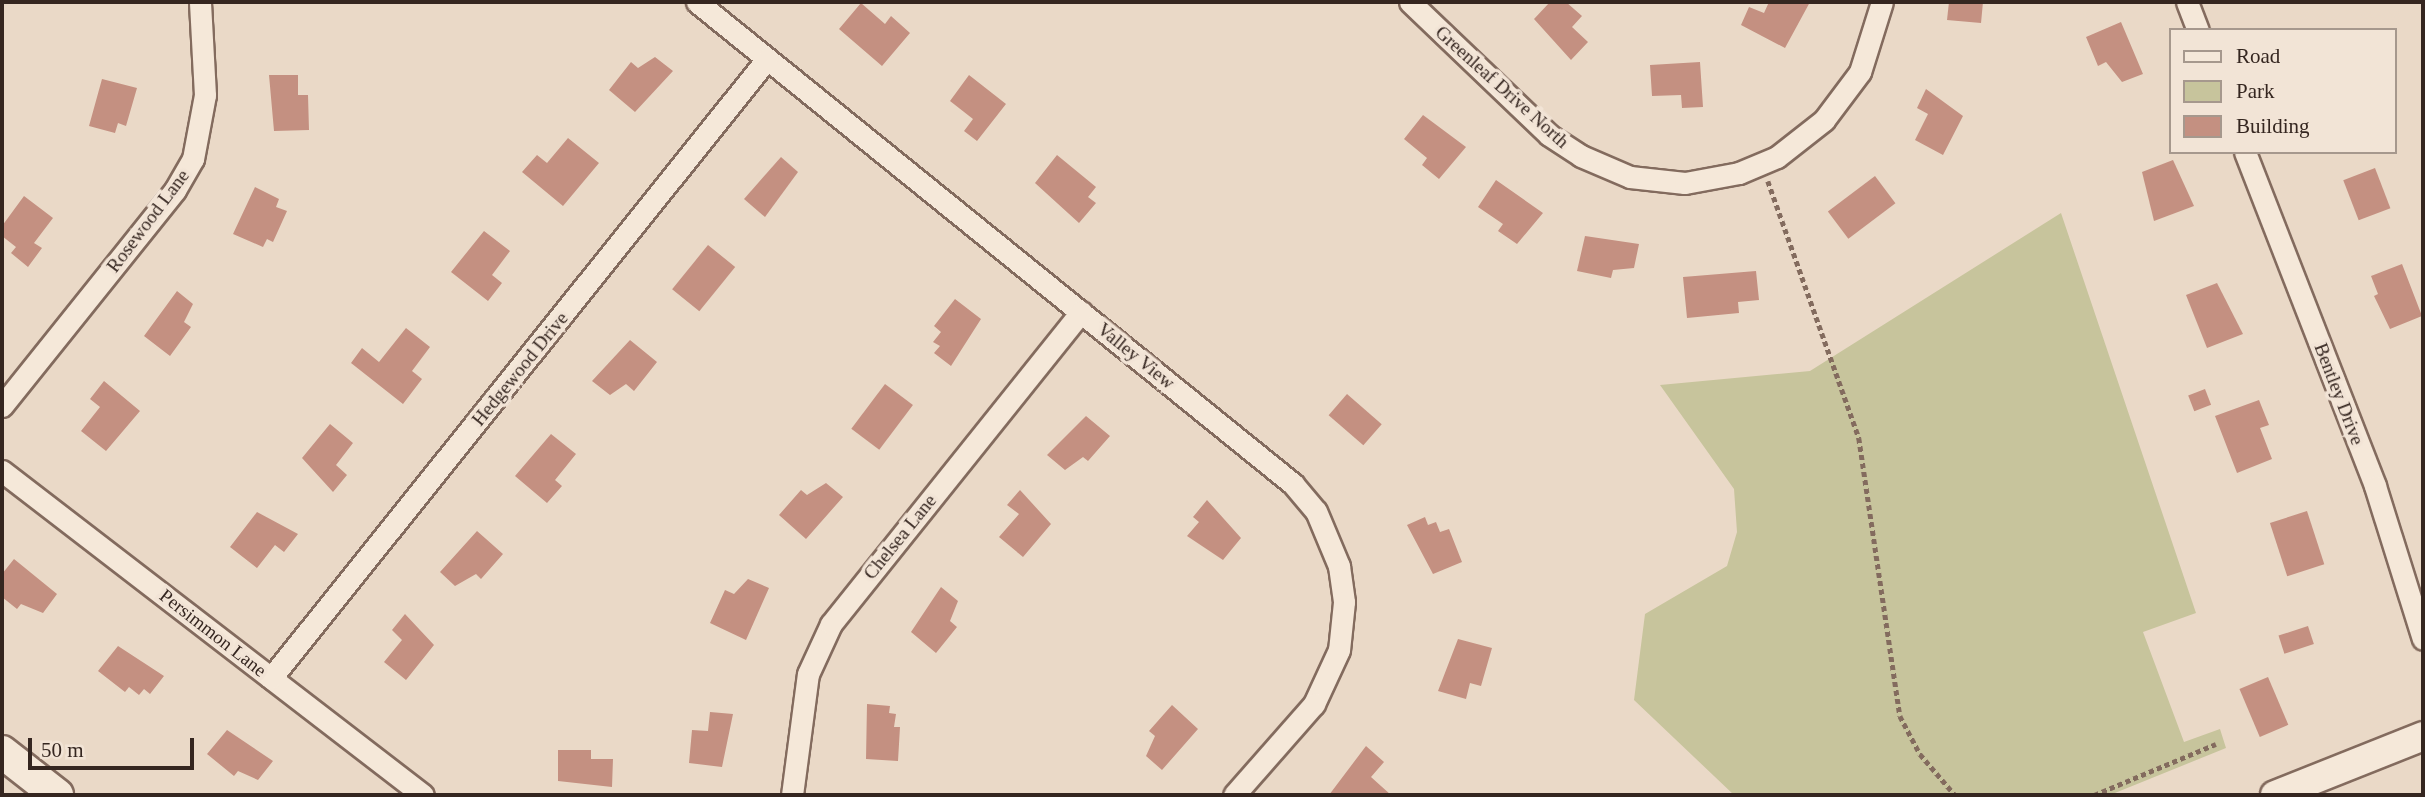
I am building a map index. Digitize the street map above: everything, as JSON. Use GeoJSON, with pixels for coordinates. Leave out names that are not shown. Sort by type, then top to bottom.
{"type":"FeatureCollection","features":[{"type":"Feature","properties":{"kind":"main road"},"geometry":{"type":"LineString","coordinates":[[2,752],[57,795]]}},
{"type":"Feature","properties":{"kind":"street","name":"Rosewood Lane"},"geometry":{"type":"LineString","coordinates":[[2,407],[175,190],[193,159],[205,95],[201,2]]}},
{"type":"Feature","properties":{"kind":"street","name":"Valley View"},"geometry":{"type":"LineString","coordinates":[[697,2],[1293,484],[1316,511],[1339,566],[1343,626],[1331,672],[1314,704],[1234,795]]}},
{"type":"Feature","properties":{"kind":"street","name":"Greenleaf Drive North"},"geometry":{"type":"LineString","coordinates":[[1410,2],[1549,135],[1604,168],[1685,183],[1740,173],[1800,141],[1844,98],[1872,46],[1882,2]]}},
{"type":"Feature","properties":{"kind":"street"},"geometry":{"type":"LineString","coordinates":[[2187,2],[2197,28]]}},
{"type":"Feature","properties":{"kind":"street","name":"Hedgewood Drive"},"geometry":{"type":"LineString","coordinates":[[271,678],[767,59]]}},
{"type":"Feature","properties":{"kind":"street","name":"Bentley Drive"},"geometry":{"type":"LineString","coordinates":[[2246,154],[2375,486],[2423,639]]}},
{"type":"Feature","properties":{"kind":"street","name":"Chelsea Lane"},"geometry":{"type":"LineString","coordinates":[[792,795],[805,689],[831,624],[1081,312]]}},
{"type":"Feature","properties":{"kind":"street","name":"Persimmon Lane"},"geometry":{"type":"LineString","coordinates":[[2,471],[423,795]]}},
{"type":"Feature","properties":{"kind":"street"},"geometry":{"type":"LineString","coordinates":[[2276,795],[2423,736]]}},
{"type":"Feature","properties":{"kind":"path"},"geometry":{"type":"LineString","coordinates":[[1762,163],[1859,438],[1900,716],[1920,754],[1955,795]]}},
{"type":"Feature","properties":{"kind":"path"},"geometry":{"type":"LineString","coordinates":[[2094,795],[2217,744]]}},
{"type":"Feature","properties":{"kind":"green space"},"geometry":{"type":"Polygon","coordinates":[[[2061,213],[2196,613],[2143,632],[2184,742],[2220,729],[2226,748],[2110,795],[1734,795],[1634,700],[1645,614],[1727,566],[1737,532],[1734,489],[1660,385],[1810,371],[2061,213]]]}},
{"type":"Feature","properties":{"kind":"building"},"geometry":{"type":"Polygon","coordinates":[[[1550,2],[1566,2],[1582,16],[1572,27],[1588,42],[1571,60],[1534,19],[1550,2]]]}},
{"type":"Feature","properties":{"kind":"building"},"geometry":{"type":"Polygon","coordinates":[[[1769,2],[1810,2],[1785,48],[1741,25],[1749,7],[1764,13],[1769,2]]]}},
{"type":"Feature","properties":{"kind":"building"},"geometry":{"type":"Polygon","coordinates":[[[1949,2],[1983,2],[1981,23],[1947,20],[1949,2]]]}},
{"type":"Feature","properties":{"kind":"building"},"geometry":{"type":"Polygon","coordinates":[[[861,3],[885,24],[891,16],[910,33],[882,66],[839,29],[861,3]]]}},
{"type":"Feature","properties":{"kind":"building"},"geometry":{"type":"Polygon","coordinates":[[[2121,22],[2143,74],[2122,82],[2106,62],[2098,66],[2086,37],[2121,22]]]}},
{"type":"Feature","properties":{"kind":"building"},"geometry":{"type":"Polygon","coordinates":[[[655,57],[673,71],[635,112],[609,90],[631,62],[638,68],[655,57]]]}},
{"type":"Feature","properties":{"kind":"building"},"geometry":{"type":"Polygon","coordinates":[[[1700,62],[1703,107],[1682,108],[1681,95],[1652,96],[1650,65],[1700,62]]]}},
{"type":"Feature","properties":{"kind":"building"},"geometry":{"type":"Polygon","coordinates":[[[269,75],[298,75],[298,95],[308,95],[309,130],[274,131],[269,75]]]}},
{"type":"Feature","properties":{"kind":"building"},"geometry":{"type":"Polygon","coordinates":[[[969,75],[1006,104],[977,141],[964,131],[973,119],[950,101],[969,75]]]}},
{"type":"Feature","properties":{"kind":"building"},"geometry":{"type":"Polygon","coordinates":[[[102,79],[137,88],[126,126],[118,123],[115,133],[89,126],[102,79]]]}},
{"type":"Feature","properties":{"kind":"building"},"geometry":{"type":"Polygon","coordinates":[[[1926,89],[1963,116],[1943,155],[1915,140],[1928,114],[1917,108],[1926,89]]]}},
{"type":"Feature","properties":{"kind":"building"},"geometry":{"type":"Polygon","coordinates":[[[1423,115],[1466,147],[1439,179],[1422,165],[1427,158],[1404,139],[1423,115]]]}},
{"type":"Feature","properties":{"kind":"building"},"geometry":{"type":"Polygon","coordinates":[[[568,138],[599,163],[563,206],[522,172],[537,155],[547,163],[568,138]]]}},
{"type":"Feature","properties":{"kind":"building"},"geometry":{"type":"Polygon","coordinates":[[[1057,155],[1096,187],[1088,197],[1096,203],[1079,223],[1035,183],[1057,155]]]}},
{"type":"Feature","properties":{"kind":"building"},"geometry":{"type":"Polygon","coordinates":[[[781,157],[798,172],[765,217],[744,199],[781,157]]]}},
{"type":"Feature","properties":{"kind":"building"},"geometry":{"type":"Polygon","coordinates":[[[2173,160],[2194,206],[2154,221],[2142,172],[2173,160]]]}},
{"type":"Feature","properties":{"kind":"building"},"geometry":{"type":"Polygon","coordinates":[[[2375,168],[2390,208],[2359,220],[2343,180],[2375,168]]]}},
{"type":"Feature","properties":{"kind":"building"},"geometry":{"type":"Polygon","coordinates":[[[1875,176],[1895,203],[1848,239],[1828,212],[1875,176]]]}},
{"type":"Feature","properties":{"kind":"building"},"geometry":{"type":"Polygon","coordinates":[[[1496,180],[1543,213],[1517,244],[1498,231],[1503,224],[1478,207],[1496,180]]]}},
{"type":"Feature","properties":{"kind":"building"},"geometry":{"type":"Polygon","coordinates":[[[255,187],[279,199],[276,207],[287,211],[273,242],[267,239],[263,247],[233,234],[255,187]]]}},
{"type":"Feature","properties":{"kind":"building"},"geometry":{"type":"Polygon","coordinates":[[[24,196],[53,218],[34,243],[42,248],[28,267],[11,253],[16,247],[2,236],[2,226],[24,196]]]}},
{"type":"Feature","properties":{"kind":"building"},"geometry":{"type":"Polygon","coordinates":[[[484,231],[510,251],[492,275],[502,283],[488,301],[451,272],[484,231]]]}},
{"type":"Feature","properties":{"kind":"building"},"geometry":{"type":"Polygon","coordinates":[[[1585,236],[1639,244],[1634,268],[1613,270],[1611,278],[1577,271],[1585,236]]]}},
{"type":"Feature","properties":{"kind":"building"},"geometry":{"type":"Polygon","coordinates":[[[708,245],[735,267],[699,311],[672,289],[708,245]]]}},
{"type":"Feature","properties":{"kind":"building"},"geometry":{"type":"Polygon","coordinates":[[[2402,264],[2422,316],[2390,329],[2374,296],[2378,294],[2371,276],[2402,264]]]}},
{"type":"Feature","properties":{"kind":"building"},"geometry":{"type":"Polygon","coordinates":[[[1756,271],[1759,300],[1738,302],[1739,313],[1687,318],[1683,277],[1756,271]]]}},
{"type":"Feature","properties":{"kind":"building"},"geometry":{"type":"Polygon","coordinates":[[[2217,283],[2243,334],[2207,348],[2186,295],[2217,283]]]}},
{"type":"Feature","properties":{"kind":"building"},"geometry":{"type":"Polygon","coordinates":[[[177,291],[193,304],[184,322],[191,327],[170,356],[144,336],[177,291]]]}},
{"type":"Feature","properties":{"kind":"building"},"geometry":{"type":"Polygon","coordinates":[[[955,299],[981,319],[951,366],[934,353],[940,346],[933,342],[941,332],[934,326],[955,299]]]}},
{"type":"Feature","properties":{"kind":"building"},"geometry":{"type":"Polygon","coordinates":[[[406,328],[430,347],[412,371],[422,379],[403,404],[351,363],[362,348],[379,362],[406,328]]]}},
{"type":"Feature","properties":{"kind":"building"},"geometry":{"type":"Polygon","coordinates":[[[630,340],[657,362],[634,391],[626,384],[610,395],[592,381],[630,340]]]}},
{"type":"Feature","properties":{"kind":"building"},"geometry":{"type":"Polygon","coordinates":[[[104,381],[140,411],[106,451],[81,431],[100,407],[90,399],[104,381]]]}},
{"type":"Feature","properties":{"kind":"building"},"geometry":{"type":"Polygon","coordinates":[[[885,384],[913,405],[879,450],[851,429],[885,384]]]}},
{"type":"Feature","properties":{"kind":"building"},"geometry":{"type":"Polygon","coordinates":[[[2205,389],[2211,405],[2194,411],[2188,395],[2205,389]]]}},
{"type":"Feature","properties":{"kind":"building"},"geometry":{"type":"Polygon","coordinates":[[[1347,394],[1382,424],[1363,445],[1329,415],[1347,394]]]}},
{"type":"Feature","properties":{"kind":"building"},"geometry":{"type":"Polygon","coordinates":[[[2259,400],[2269,425],[2260,428],[2272,459],[2237,473],[2215,416],[2259,400]]]}},
{"type":"Feature","properties":{"kind":"building"},"geometry":{"type":"Polygon","coordinates":[[[1086,416],[1110,436],[1088,461],[1083,457],[1065,470],[1047,455],[1086,416]]]}},
{"type":"Feature","properties":{"kind":"building"},"geometry":{"type":"Polygon","coordinates":[[[330,424],[353,443],[336,465],[347,475],[333,492],[302,458],[330,424]]]}},
{"type":"Feature","properties":{"kind":"building"},"geometry":{"type":"Polygon","coordinates":[[[551,434],[576,454],[555,480],[562,486],[547,503],[515,476],[551,434]]]}},
{"type":"Feature","properties":{"kind":"building"},"geometry":{"type":"Polygon","coordinates":[[[826,483],[843,497],[806,539],[779,515],[801,490],[807,495],[826,483]]]}},
{"type":"Feature","properties":{"kind":"building"},"geometry":{"type":"Polygon","coordinates":[[[1020,490],[1051,524],[1023,557],[999,537],[1019,514],[1007,505],[1020,490]]]}},
{"type":"Feature","properties":{"kind":"building"},"geometry":{"type":"Polygon","coordinates":[[[1207,500],[1241,538],[1223,560],[1187,536],[1199,522],[1193,517],[1207,500]]]}},
{"type":"Feature","properties":{"kind":"building"},"geometry":{"type":"Polygon","coordinates":[[[2307,511],[2324,564],[2287,576],[2270,523],[2307,511]]]}},
{"type":"Feature","properties":{"kind":"building"},"geometry":{"type":"Polygon","coordinates":[[[257,512],[298,534],[284,552],[275,545],[257,568],[230,547],[257,512]]]}},
{"type":"Feature","properties":{"kind":"building"},"geometry":{"type":"Polygon","coordinates":[[[1425,517],[1428,525],[1436,522],[1440,532],[1449,529],[1462,562],[1433,574],[1407,525],[1425,517]]]}},
{"type":"Feature","properties":{"kind":"building"},"geometry":{"type":"Polygon","coordinates":[[[477,531],[503,554],[481,579],[476,574],[455,586],[440,572],[477,531]]]}},
{"type":"Feature","properties":{"kind":"building"},"geometry":{"type":"Polygon","coordinates":[[[14,559],[57,594],[43,613],[21,604],[17,609],[2,597],[2,574],[14,559]]]}},
{"type":"Feature","properties":{"kind":"building"},"geometry":{"type":"Polygon","coordinates":[[[748,579],[769,588],[746,640],[710,623],[725,590],[734,594],[748,579]]]}},
{"type":"Feature","properties":{"kind":"building"},"geometry":{"type":"Polygon","coordinates":[[[941,587],[958,601],[950,621],[957,627],[936,653],[911,632],[941,587]]]}},
{"type":"Feature","properties":{"kind":"building"},"geometry":{"type":"Polygon","coordinates":[[[405,614],[434,645],[406,680],[384,662],[402,640],[392,630],[405,614]]]}},
{"type":"Feature","properties":{"kind":"building"},"geometry":{"type":"Polygon","coordinates":[[[2308,626],[2314,644],[2284,654],[2279,636],[2308,626]]]}},
{"type":"Feature","properties":{"kind":"building"},"geometry":{"type":"Polygon","coordinates":[[[1458,639],[1492,648],[1481,686],[1470,683],[1466,699],[1438,691],[1458,639]]]}},
{"type":"Feature","properties":{"kind":"building"},"geometry":{"type":"Polygon","coordinates":[[[118,646],[164,676],[150,694],[144,689],[139,695],[129,687],[125,692],[98,671],[118,646]]]}},
{"type":"Feature","properties":{"kind":"building"},"geometry":{"type":"Polygon","coordinates":[[[2268,677],[2288,725],[2260,737],[2239,689],[2268,677]]]}},
{"type":"Feature","properties":{"kind":"building"},"geometry":{"type":"Polygon","coordinates":[[[867,704],[890,706],[889,713],[896,714],[894,727],[900,727],[898,761],[866,759],[867,704]]]}},
{"type":"Feature","properties":{"kind":"building"},"geometry":{"type":"Polygon","coordinates":[[[1172,705],[1198,729],[1162,770],[1146,756],[1155,736],[1149,731],[1172,705]]]}},
{"type":"Feature","properties":{"kind":"building"},"geometry":{"type":"Polygon","coordinates":[[[710,712],[733,714],[722,767],[689,763],[692,730],[708,731],[710,712]]]}},
{"type":"Feature","properties":{"kind":"building"},"geometry":{"type":"Polygon","coordinates":[[[227,730],[273,761],[258,780],[238,771],[234,776],[207,754],[227,730]]]}},
{"type":"Feature","properties":{"kind":"building"},"geometry":{"type":"Polygon","coordinates":[[[1366,746],[1384,762],[1371,777],[1391,795],[1329,795],[1366,746]]]}},
{"type":"Feature","properties":{"kind":"building"},"geometry":{"type":"Polygon","coordinates":[[[558,750],[591,750],[591,759],[613,759],[612,787],[558,781],[558,750]]]}}]}
